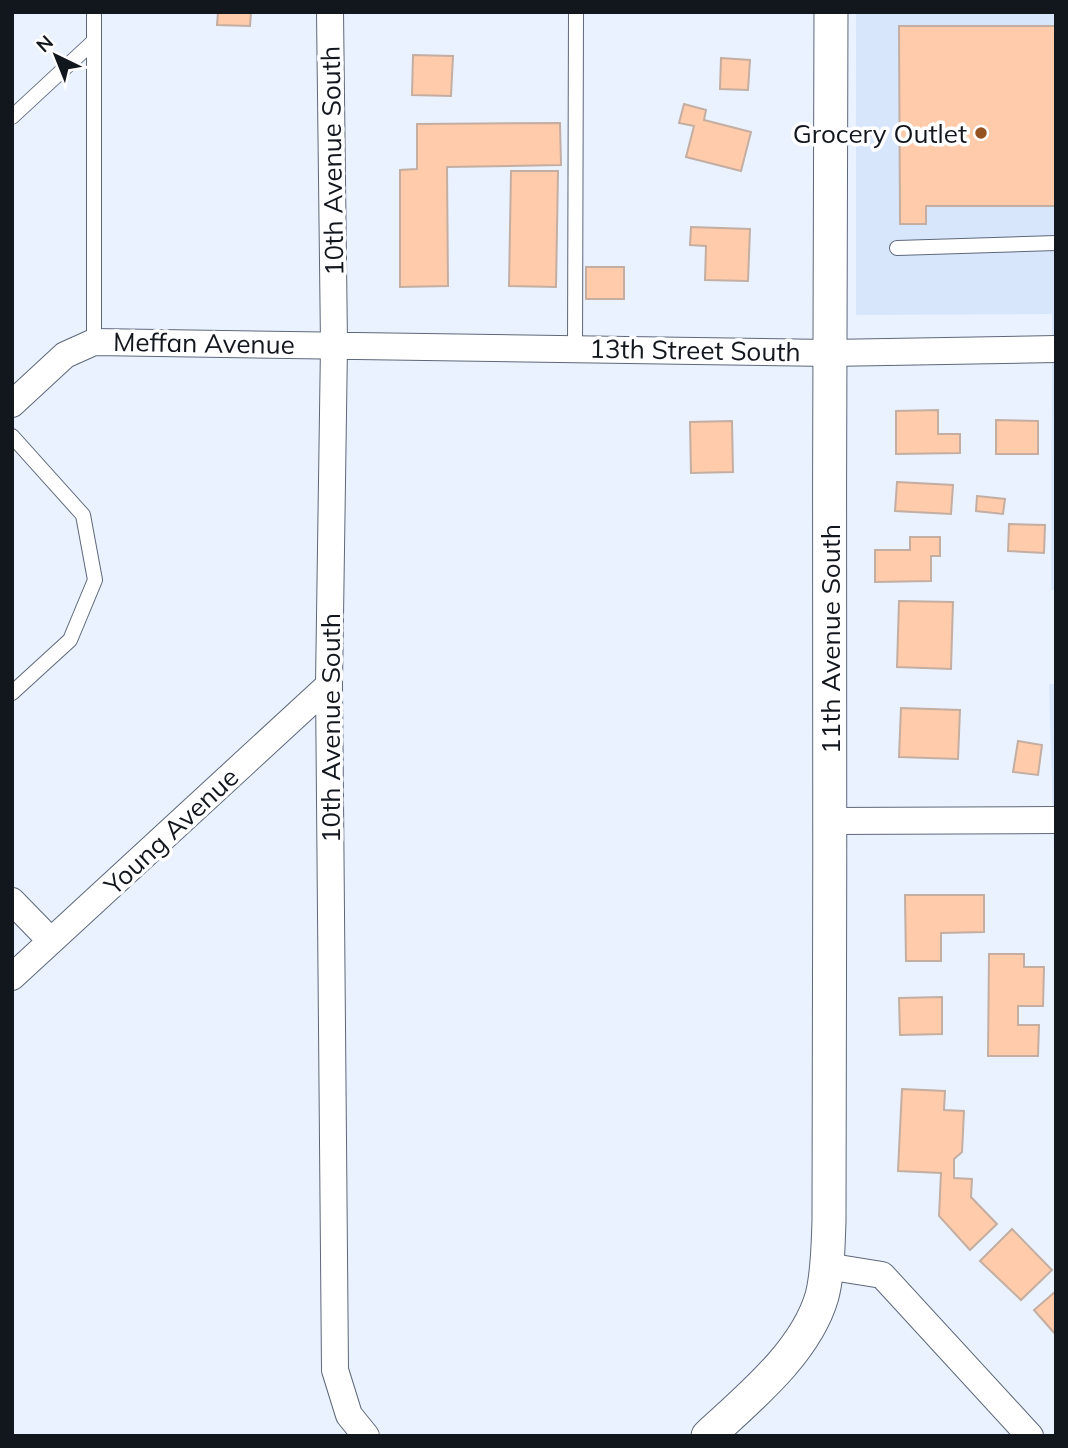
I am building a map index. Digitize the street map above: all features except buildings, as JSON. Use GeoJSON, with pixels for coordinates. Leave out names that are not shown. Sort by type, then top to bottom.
{"type":"FeatureCollection","features":[{"type":"Feature","properties":{"kind":"street","name":"10th Avenue South"},"geometry":{"type":"LineString","coordinates":[[330,12],[334,345],[329,685],[335,1370],[349,1415],[366,1436]]}},
{"type":"Feature","properties":{"kind":"street","name":"11th Avenue South"},"geometry":{"type":"LineString","coordinates":[[708,1436],[755,1392],[808,1329],[822,1296],[830,1221],[831,12]]}},
{"type":"Feature","properties":{"kind":"street","name":"Meffan Avenue"},"geometry":{"type":"LineString","coordinates":[[12,404],[65,355],[94,342],[334,345]]}},
{"type":"Feature","properties":{"kind":"street","name":"13th Street South"},"geometry":{"type":"LineString","coordinates":[[334,345],[829,353],[1056,349]]}},
{"type":"Feature","properties":{"kind":"street","name":"Young Avenue"},"geometry":{"type":"LineString","coordinates":[[12,977],[329,685]]}},
{"type":"Feature","properties":{"kind":"street"},"geometry":{"type":"LineString","coordinates":[[831,821],[1056,820]]}},
{"type":"Feature","properties":{"kind":"street"},"geometry":{"type":"LineString","coordinates":[[12,901],[51,941]]}},
{"type":"Feature","properties":{"kind":"street"},"geometry":{"type":"LineString","coordinates":[[826,1266],[882,1275],[1030,1436]]}},
{"type":"Feature","properties":{"kind":"lane"},"geometry":{"type":"LineString","coordinates":[[94,12],[94,342]]}},
{"type":"Feature","properties":{"kind":"lane"},"geometry":{"type":"LineString","coordinates":[[575,348],[576,12]]}},
{"type":"Feature","properties":{"kind":"lane"},"geometry":{"type":"LineString","coordinates":[[12,117],[94,41]]}},
{"type":"Feature","properties":{"kind":"lane"},"geometry":{"type":"LineString","coordinates":[[897,248],[1056,243]]}},
{"type":"Feature","properties":{"kind":"lane"},"geometry":{"type":"LineString","coordinates":[[12,436],[83,515],[95,580],[70,640],[12,693]]}},
{"type":"Feature","properties":{"kind":"shaded area"},"geometry":{"type":"Polygon","coordinates":[[[856,12],[1056,12],[1056,590],[1051,590],[1052,314],[856,315],[856,12]]]}},
{"type":"Feature","properties":{"kind":"shaded area"},"geometry":{"type":"Polygon","coordinates":[[[1049,684],[1056,684],[1056,961],[1054,856],[1049,684]]]}},
{"type":"Feature","properties":{"kind":"place","name":"Grocery Outlet"},"geometry":{"type":"Point","coordinates":[981,133]}}]}
